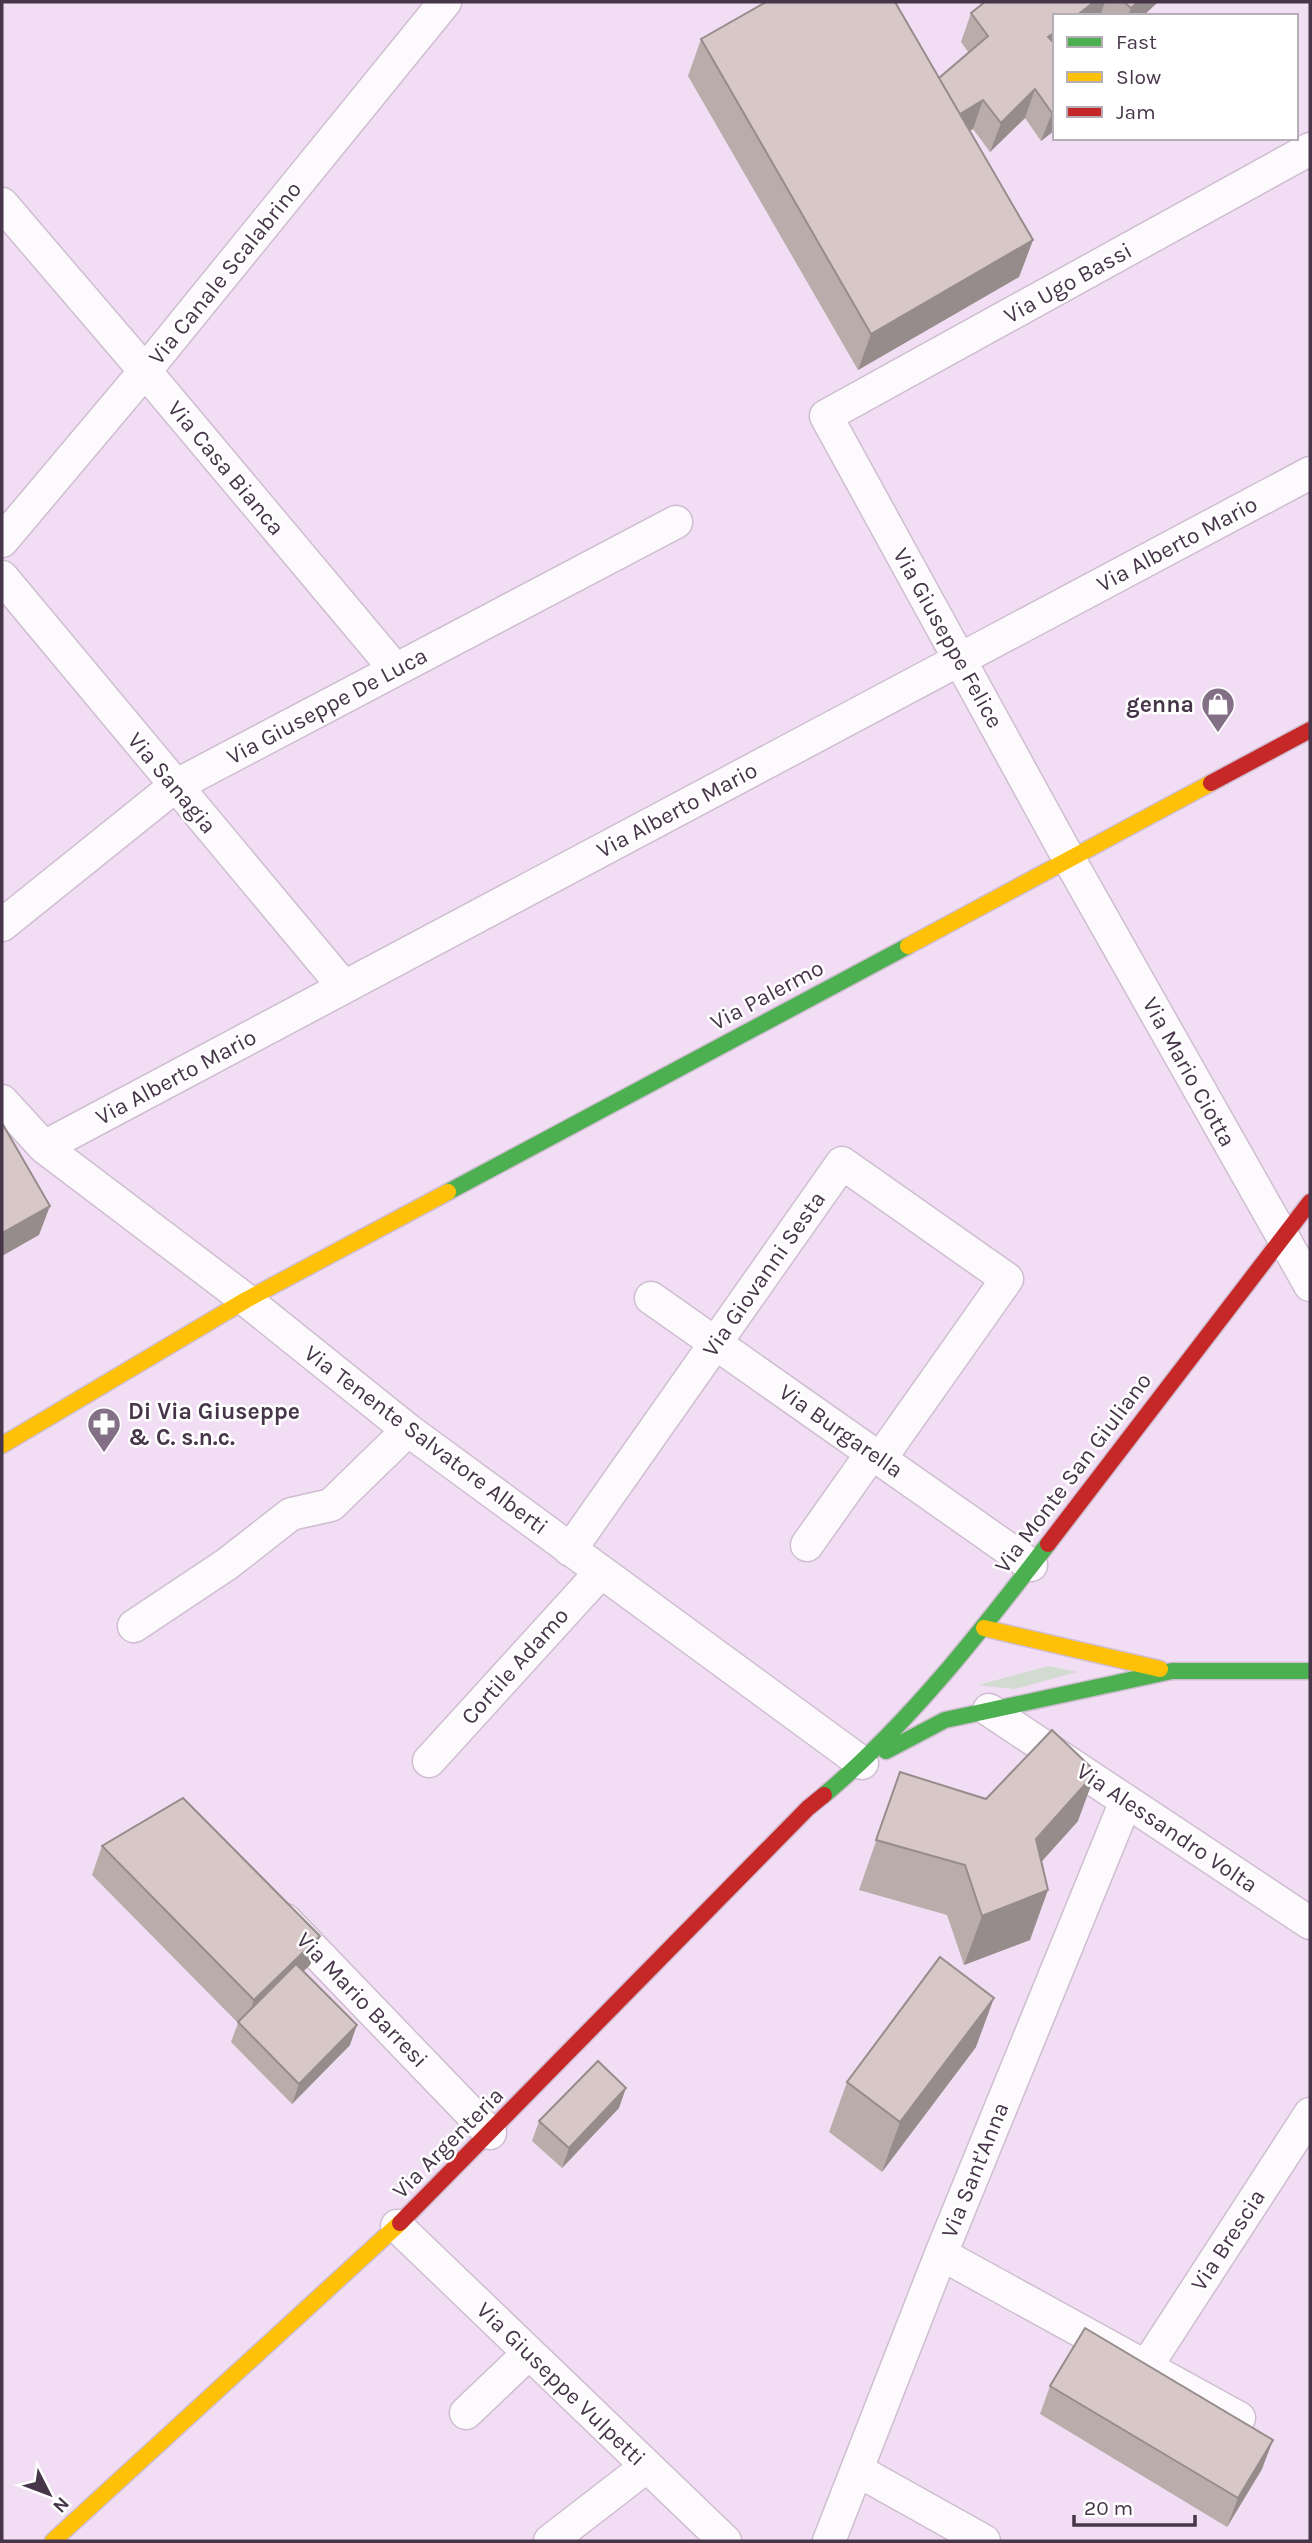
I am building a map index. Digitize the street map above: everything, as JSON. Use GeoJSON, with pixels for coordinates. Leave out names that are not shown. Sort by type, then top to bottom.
{"type":"FeatureCollection","features":[{"type":"Feature","properties":{"kind":"main road","name":"Via Palermo"},"geometry":{"type":"LineString","coordinates":[[2,1446],[246,1300],[1310,730]]}},
{"type":"Feature","properties":{"kind":"main road","name":"Via Monte San Giuliano"},"geometry":{"type":"LineString","coordinates":[[862,1763],[984,1628],[1310,1202]]}},
{"type":"Feature","properties":{"kind":"main road"},"geometry":{"type":"LineString","coordinates":[[984,1628],[1172,1671],[1310,1671]]}},
{"type":"Feature","properties":{"kind":"main road"},"geometry":{"type":"LineString","coordinates":[[862,1763],[945,1720],[1172,1671]]}},
{"type":"Feature","properties":{"kind":"main road","name":"Via Argenteria"},"geometry":{"type":"LineString","coordinates":[[53,2541],[397,2226],[808,1808],[862,1763]]}},
{"type":"Feature","properties":{"kind":"street","name":"Via Canale Scalabrino"},"geometry":{"type":"LineString","coordinates":[[2,541],[145,371],[445,2]]}},
{"type":"Feature","properties":{"kind":"street","name":"Via Ugo Bassi"},"geometry":{"type":"LineString","coordinates":[[826,416],[1310,149]]}},
{"type":"Feature","properties":{"kind":"street","name":"Via Casa Bianca"},"geometry":{"type":"LineString","coordinates":[[2,204],[395,669]]}},
{"type":"Feature","properties":{"kind":"street","name":"Via Giuseppe Felice"},"geometry":{"type":"LineString","coordinates":[[826,416],[1069,859]]}},
{"type":"Feature","properties":{"kind":"street","name":"Via Alberto Mario"},"geometry":{"type":"LineString","coordinates":[[44,1147],[1310,473]]}},
{"type":"Feature","properties":{"kind":"street","name":"Via Giuseppe De Luca"},"geometry":{"type":"LineString","coordinates":[[6,913],[175,786],[676,523]]}},
{"type":"Feature","properties":{"kind":"street","name":"Via Sanagia"},"geometry":{"type":"LineString","coordinates":[[2,577],[344,987]]}},
{"type":"Feature","properties":{"kind":"street","name":"Via Mario Ciotta"},"geometry":{"type":"LineString","coordinates":[[1069,859],[1310,1285]]}},
{"type":"Feature","properties":{"kind":"street","name":"Via Tenente Salvatore Alberti"},"geometry":{"type":"LineString","coordinates":[[2,1101],[44,1147],[246,1300],[408,1430],[862,1763]]}},
{"type":"Feature","properties":{"kind":"street","name":"Via Giovanni Sesta"},"geometry":{"type":"LineString","coordinates":[[570,1550],[842,1163],[1007,1279],[876,1456]]}},
{"type":"Feature","properties":{"kind":"street","name":"Via Burgarella"},"geometry":{"type":"LineString","coordinates":[[651,1298],[1031,1565]]}},
{"type":"Feature","properties":{"kind":"street"},"geometry":{"type":"LineString","coordinates":[[134,1626],[227,1564],[291,1514],[331,1505],[408,1430]]}},
{"type":"Feature","properties":{"kind":"street"},"geometry":{"type":"LineString","coordinates":[[807,1545],[876,1456]]}},
{"type":"Feature","properties":{"kind":"street","name":"Cortile Adamo"},"geometry":{"type":"LineString","coordinates":[[429,1761],[601,1572]]}},
{"type":"Feature","properties":{"kind":"street","name":"Via Alessandro Volta"},"geometry":{"type":"LineString","coordinates":[[989,1710],[1310,1923]]}},
{"type":"Feature","properties":{"kind":"street","name":"Via Sant'Anna"},"geometry":{"type":"LineString","coordinates":[[829,2541],[941,2254],[1126,1801]]}},
{"type":"Feature","properties":{"kind":"street","name":"Via Mario Barresi"},"geometry":{"type":"LineString","coordinates":[[261,1896],[490,2133]]}},
{"type":"Feature","properties":{"kind":"street","name":"Via Brescia"},"geometry":{"type":"LineString","coordinates":[[1146,2367],[1310,2114]]}},
{"type":"Feature","properties":{"kind":"street","name":"Via Giuseppe Vulpetti"},"geometry":{"type":"LineString","coordinates":[[397,2226],[725,2541]]}},
{"type":"Feature","properties":{"kind":"street"},"geometry":{"type":"LineString","coordinates":[[941,2254],[1239,2418]]}},
{"type":"Feature","properties":{"kind":"street"},"geometry":{"type":"LineString","coordinates":[[466,2413],[529,2353]]}},
{"type":"Feature","properties":{"kind":"street"},"geometry":{"type":"LineString","coordinates":[[550,2541],[646,2466]]}},
{"type":"Feature","properties":{"kind":"street"},"geometry":{"type":"LineString","coordinates":[[858,2470],[984,2541]]}},
{"type":"Feature","properties":{"kind":"shaded area"},"geometry":{"type":"Polygon","coordinates":[[[1049,1666],[1077,1672],[1015,1689],[978,1685],[1049,1666]]]}},
{"type":"Feature","properties":{"kind":"building"},"geometry":{"type":"Polygon","coordinates":[[[766,2],[895,2],[1033,240],[871,334],[701,39],[766,2]]]}},
{"type":"Feature","properties":{"kind":"building"},"geometry":{"type":"Polygon","coordinates":[[[985,2],[1094,2],[1079,14],[1053,14],[1053,33],[1048,37],[1053,42],[1052,113],[1035,89],[1001,123],[983,100],[960,114],[939,78],[988,36],[971,13],[985,2]]]}},
{"type":"Feature","properties":{"kind":"building"},"geometry":{"type":"Polygon","coordinates":[[[1124,2],[1138,2],[1131,8],[1124,2]]]}},
{"type":"Feature","properties":{"kind":"building"},"geometry":{"type":"Polygon","coordinates":[[[2,1123],[50,1206],[2,1233],[2,1123]]]}},
{"type":"Feature","properties":{"kind":"building"},"geometry":{"type":"Polygon","coordinates":[[[1052,1730],[1096,1772],[1036,1839],[1048,1890],[982,1916],[965,1865],[876,1840],[900,1772],[986,1799],[1052,1730]]]}},
{"type":"Feature","properties":{"kind":"building"},"geometry":{"type":"Polygon","coordinates":[[[183,1798],[320,1936],[254,2000],[102,1846],[183,1798]]]}},
{"type":"Feature","properties":{"kind":"building"},"geometry":{"type":"Polygon","coordinates":[[[940,1957],[994,1998],[900,2122],[847,2082],[940,1957]]]}},
{"type":"Feature","properties":{"kind":"building"},"geometry":{"type":"Polygon","coordinates":[[[296,1964],[357,2025],[299,2084],[238,2022],[296,1964]]]}},
{"type":"Feature","properties":{"kind":"building"},"geometry":{"type":"Polygon","coordinates":[[[598,2061],[626,2088],[569,2148],[539,2121],[598,2061]]]}},
{"type":"Feature","properties":{"kind":"building"},"geometry":{"type":"Polygon","coordinates":[[[1085,2328],[1273,2440],[1238,2498],[1050,2386],[1085,2328]]]}},
{"type":"Feature","properties":{"kind":"traffic: fast"},"geometry":{"type":"LineString","coordinates":[[448,1192],[908,946]]}},
{"type":"Feature","properties":{"kind":"traffic: fast"},"geometry":{"type":"LineString","coordinates":[[824,1795],[885,1738],[943,1676],[1048,1544]]}},
{"type":"Feature","properties":{"kind":"traffic: fast"},"geometry":{"type":"LineString","coordinates":[[886,1751],[945,1720],[1172,1671],[1310,1671]]}},
{"type":"Feature","properties":{"kind":"traffic: slow"},"geometry":{"type":"LineString","coordinates":[[908,946],[1211,783]]}},
{"type":"Feature","properties":{"kind":"traffic: slow"},"geometry":{"type":"LineString","coordinates":[[2,1445],[246,1300],[448,1192]]}},
{"type":"Feature","properties":{"kind":"traffic: slow"},"geometry":{"type":"LineString","coordinates":[[984,1628],[1160,1669]]}},
{"type":"Feature","properties":{"kind":"traffic: slow"},"geometry":{"type":"LineString","coordinates":[[53,2541],[400,2223]]}},
{"type":"Feature","properties":{"kind":"traffic: jam"},"geometry":{"type":"LineString","coordinates":[[1211,783],[1310,730]]}},
{"type":"Feature","properties":{"kind":"traffic: jam"},"geometry":{"type":"LineString","coordinates":[[1048,1544],[1310,1202]]}},
{"type":"Feature","properties":{"kind":"traffic: jam"},"geometry":{"type":"LineString","coordinates":[[400,2223],[808,1808],[824,1795]]}},
{"type":"Feature","properties":{"kind":"place","name":"genna"},"geometry":{"type":"Point","coordinates":[1218,734]}},
{"type":"Feature","properties":{"kind":"place","name":"Di Via Giuseppe & C. s.n.c."},"geometry":{"type":"Point","coordinates":[104,1454]}}]}
